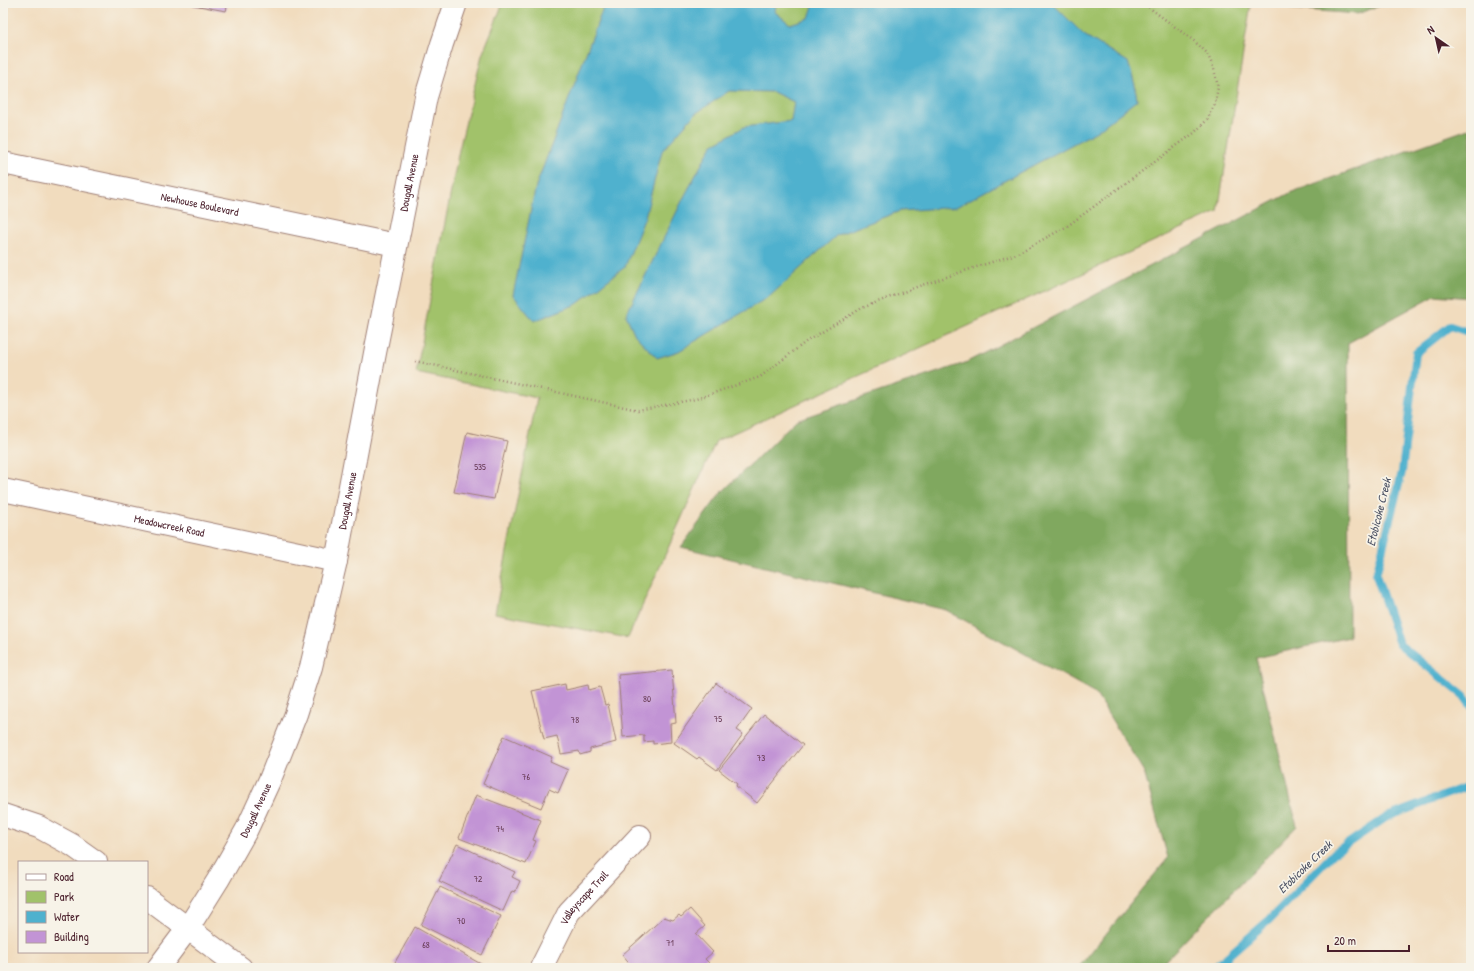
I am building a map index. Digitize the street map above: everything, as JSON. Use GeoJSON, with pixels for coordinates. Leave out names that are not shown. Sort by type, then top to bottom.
{"type":"FeatureCollection","features":[{"type":"Feature","properties":{"kind":"street","name":"Dougall Avenue"},"geometry":{"type":"LineString","coordinates":[[158,968],[188,928],[247,829],[271,777],[296,714],[311,667],[336,561],[426,96],[456,3]]}},
{"type":"Feature","properties":{"kind":"street","name":"Newhouse Boulevard"},"geometry":{"type":"LineString","coordinates":[[3,163],[396,245]]}},
{"type":"Feature","properties":{"kind":"street","name":"Meadowcreek Road"},"geometry":{"type":"LineString","coordinates":[[3,490],[336,561]]}},
{"type":"Feature","properties":{"kind":"street"},"geometry":{"type":"LineString","coordinates":[[3,815],[39,827],[72,845],[95,861]]}},
{"type":"Feature","properties":{"kind":"street","name":"Valleyscape Trail"},"geometry":{"type":"LineString","coordinates":[[541,968],[569,912],[640,836]]}},
{"type":"Feature","properties":{"kind":"street"},"geometry":{"type":"LineString","coordinates":[[148,899],[241,968]]}},
{"type":"Feature","properties":{"kind":"path"},"geometry":{"type":"LineString","coordinates":[[415,361],[638,410],[696,399],[760,377],[808,341],[862,308],[919,286],[1016,254],[1066,228],[1194,133],[1210,115],[1215,104],[1218,87],[1214,69],[1206,53],[1194,41],[1143,3]]}},
{"type":"Feature","properties":{"kind":"green space"},"geometry":{"type":"Polygon","coordinates":[[[503,3],[1251,3],[1218,212],[716,441],[628,638],[495,613],[537,398],[416,373],[459,150],[482,55],[503,3]]]}},
{"type":"Feature","properties":{"kind":"green space"},"geometry":{"type":"Polygon","coordinates":[[[1278,3],[1388,3],[1357,14],[1293,9],[1278,3]]]}},
{"type":"Feature","properties":{"kind":"green space"},"geometry":{"type":"Polygon","coordinates":[[[1471,128],[1471,298],[1435,295],[1348,343],[1349,637],[1256,658],[1297,826],[1158,968],[1078,968],[1168,858],[1144,772],[1095,693],[946,610],[681,547],[721,493],[796,420],[965,363],[1292,192],[1471,128]]]}},
{"type":"Feature","properties":{"kind":"water"},"geometry":{"type":"Polygon","coordinates":[[[605,3],[776,3],[775,12],[790,24],[809,18],[814,3],[1052,3],[1084,35],[1128,62],[1135,85],[1137,100],[1097,131],[956,207],[900,211],[837,235],[770,296],[679,351],[657,358],[635,335],[626,315],[684,197],[712,145],[744,127],[791,121],[794,102],[773,92],[729,91],[695,114],[662,151],[645,217],[625,267],[577,304],[534,321],[513,295],[536,186],[605,3]]]}},
{"type":"Feature","properties":{"kind":"building"},"geometry":{"type":"Polygon","coordinates":[[[182,3],[228,3],[226,11],[182,3]]]}},
{"type":"Feature","properties":{"kind":"building"},"geometry":{"type":"Polygon","coordinates":[[[467,432],[507,441],[494,499],[454,492],[467,432]]]}},
{"type":"Feature","properties":{"kind":"building"},"geometry":{"type":"Polygon","coordinates":[[[672,670],[676,723],[670,724],[671,742],[653,744],[653,741],[644,742],[644,735],[623,737],[618,675],[672,670]]]}},
{"type":"Feature","properties":{"kind":"building"},"geometry":{"type":"Polygon","coordinates":[[[716,683],[752,709],[737,730],[743,734],[717,770],[699,757],[697,759],[674,743],[716,683]]]}},
{"type":"Feature","properties":{"kind":"building"},"geometry":{"type":"Polygon","coordinates":[[[565,684],[566,690],[588,685],[589,690],[600,687],[605,705],[608,704],[616,742],[590,749],[590,752],[580,755],[579,751],[561,754],[557,736],[544,739],[532,691],[565,684]]]}},
{"type":"Feature","properties":{"kind":"building"},"geometry":{"type":"Polygon","coordinates":[[[764,714],[803,745],[757,803],[736,786],[737,784],[719,770],[764,714]]]}},
{"type":"Feature","properties":{"kind":"building"},"geometry":{"type":"Polygon","coordinates":[[[504,736],[552,757],[550,762],[568,770],[558,793],[549,789],[541,808],[483,784],[504,736]]]}},
{"type":"Feature","properties":{"kind":"building"},"geometry":{"type":"Polygon","coordinates":[[[476,795],[541,820],[533,840],[536,841],[526,864],[459,838],[476,795]]]}},
{"type":"Feature","properties":{"kind":"building"},"geometry":{"type":"Polygon","coordinates":[[[457,844],[515,872],[512,877],[520,881],[515,892],[512,891],[503,911],[439,881],[457,844]]]}},
{"type":"Feature","properties":{"kind":"building"},"geometry":{"type":"Polygon","coordinates":[[[440,887],[501,916],[482,955],[421,925],[440,887]]]}},
{"type":"Feature","properties":{"kind":"building"},"geometry":{"type":"Polygon","coordinates":[[[690,909],[705,926],[696,934],[713,952],[705,959],[710,964],[706,968],[633,968],[622,955],[664,917],[673,920],[679,915],[681,917],[690,909]]]}},
{"type":"Feature","properties":{"kind":"building"},"geometry":{"type":"Polygon","coordinates":[[[415,927],[488,968],[402,968],[394,964],[415,927]]]}},
{"type":"Feature","properties":{"kind":"waterway","name":"Etobicoke Creek"},"geometry":{"type":"LineString","coordinates":[[1471,333],[1450,326],[1416,353],[1402,472],[1376,575],[1399,644],[1464,696],[1471,706]]}},
{"type":"Feature","properties":{"kind":"waterway","name":"Etobicoke Creek"},"geometry":{"type":"LineString","coordinates":[[1214,968],[1269,920],[1335,852],[1387,817],[1471,785]]}}]}
